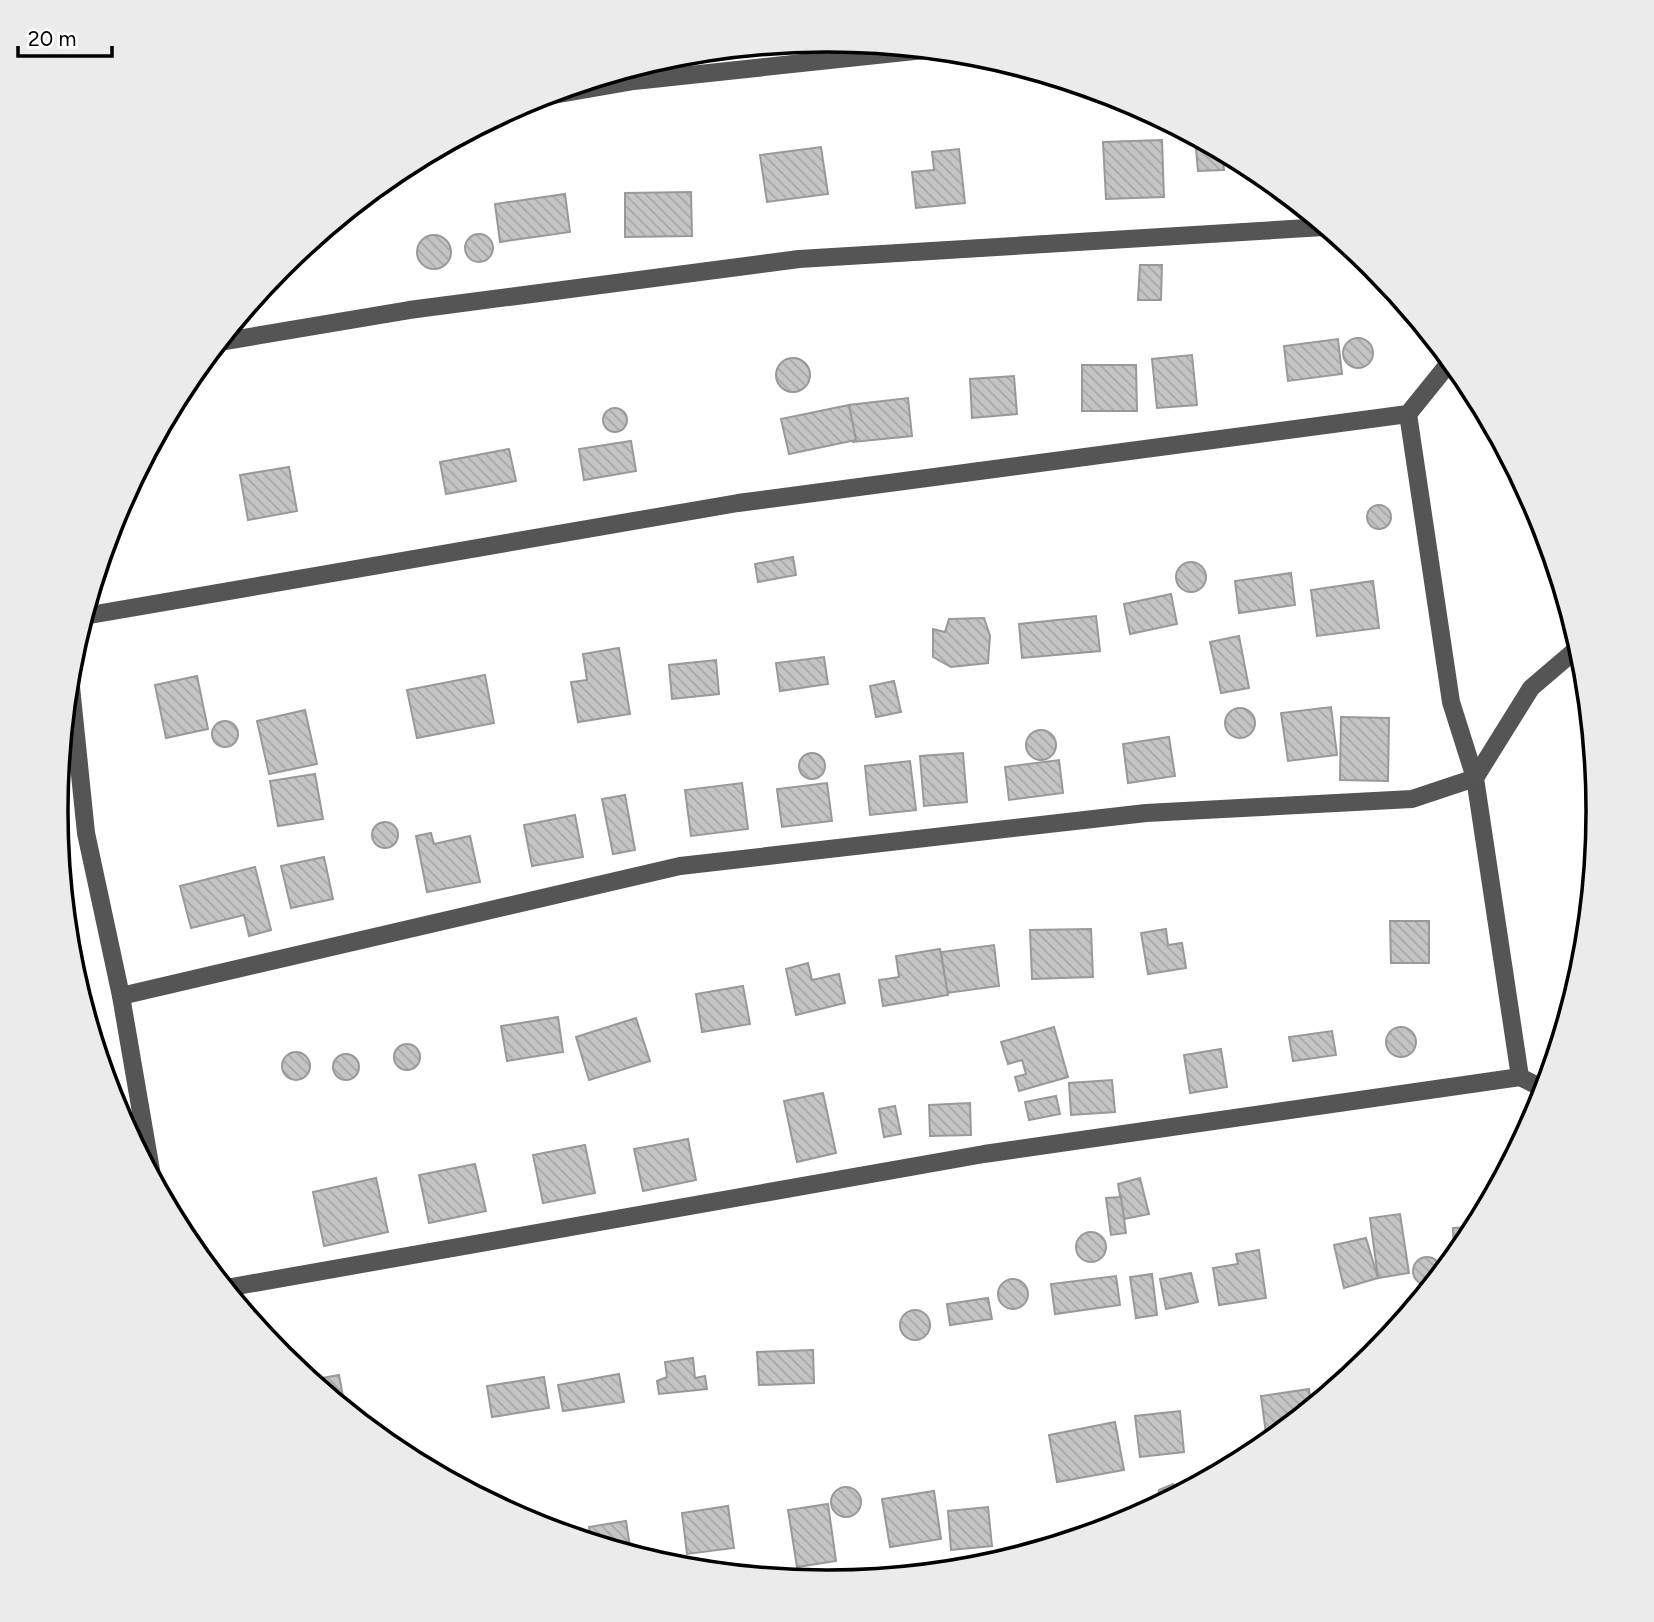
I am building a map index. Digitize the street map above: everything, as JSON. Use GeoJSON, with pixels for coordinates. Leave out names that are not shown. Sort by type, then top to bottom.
{"type":"FeatureCollection","features":[{"type":"Feature","properties":{"kind":"street"},"geometry":{"type":"LineString","coordinates":[[605,86],[882,55]]}},
{"type":"Feature","properties":{"kind":"street"},"geometry":{"type":"LineString","coordinates":[[233,340],[409,310],[799,259],[1311,228]]}},
{"type":"Feature","properties":{"kind":"street"},"geometry":{"type":"LineString","coordinates":[[94,614],[738,503],[1408,414],[1444,370]]}},
{"type":"Feature","properties":{"kind":"street"},"geometry":{"type":"LineString","coordinates":[[1408,414],[1451,702],[1475,778],[1520,1077]]}},
{"type":"Feature","properties":{"kind":"street"},"geometry":{"type":"LineString","coordinates":[[121,996],[680,866],[1146,813],[1412,799],[1475,778],[1531,688],[1569,655]]}},
{"type":"Feature","properties":{"kind":"street"},"geometry":{"type":"LineString","coordinates":[[74,722],[86,832],[121,996],[147,1145]]}},
{"type":"Feature","properties":{"kind":"street"},"geometry":{"type":"LineString","coordinates":[[236,1286],[984,1154],[1520,1077],[1534,1084]]}},
{"type":"Feature","properties":{"kind":"building"},"geometry":{"type":"Polygon","coordinates":[[[1162,140],[1164,197],[1106,199],[1103,142],[1162,140]]]}},
{"type":"Feature","properties":{"kind":"building"},"geometry":{"type":"Polygon","coordinates":[[[821,147],[828,194],[767,202],[760,155],[821,147]]]}},
{"type":"Feature","properties":{"kind":"building"},"geometry":{"type":"Polygon","coordinates":[[[959,149],[965,203],[916,208],[912,172],[934,170],[932,152],[959,149]]]}},
{"type":"Feature","properties":{"kind":"building"},"geometry":{"type":"Polygon","coordinates":[[[1196,149],[1223,165],[1224,170],[1198,171],[1196,149]]]}},
{"type":"Feature","properties":{"kind":"building"},"geometry":{"type":"Polygon","coordinates":[[[691,192],[692,236],[625,237],[625,193],[691,192]]]}},
{"type":"Feature","properties":{"kind":"building"},"geometry":{"type":"Polygon","coordinates":[[[565,194],[570,232],[500,242],[495,204],[565,194]]]}},
{"type":"Feature","properties":{"kind":"building"},"geometry":{"type":"Polygon","coordinates":[[[479,234],[489,238],[493,248],[489,258],[479,262],[469,258],[465,248],[469,238],[479,234]]]}},
{"type":"Feature","properties":{"kind":"building"},"geometry":{"type":"Polygon","coordinates":[[[434,235],[446,240],[451,252],[446,264],[434,269],[422,264],[417,252],[422,240],[434,235]]]}},
{"type":"Feature","properties":{"kind":"building"},"geometry":{"type":"Polygon","coordinates":[[[1140,265],[1162,265],[1161,300],[1138,300],[1140,265]]]}},
{"type":"Feature","properties":{"kind":"building"},"geometry":{"type":"Polygon","coordinates":[[[1358,338],[1369,342],[1373,353],[1369,364],[1358,368],[1347,364],[1343,353],[1347,342],[1358,338]]]}},
{"type":"Feature","properties":{"kind":"building"},"geometry":{"type":"Polygon","coordinates":[[[1338,339],[1342,374],[1288,381],[1284,346],[1338,339]]]}},
{"type":"Feature","properties":{"kind":"building"},"geometry":{"type":"Polygon","coordinates":[[[1192,355],[1197,405],[1157,408],[1152,359],[1192,355]]]}},
{"type":"Feature","properties":{"kind":"building"},"geometry":{"type":"Polygon","coordinates":[[[793,358],[805,363],[810,375],[805,387],[793,392],[781,387],[776,375],[781,363],[793,358]]]}},
{"type":"Feature","properties":{"kind":"building"},"geometry":{"type":"Polygon","coordinates":[[[1082,365],[1136,365],[1137,411],[1082,411],[1082,365]]]}},
{"type":"Feature","properties":{"kind":"building"},"geometry":{"type":"Polygon","coordinates":[[[1014,376],[1017,414],[972,418],[970,379],[1014,376]]]}},
{"type":"Feature","properties":{"kind":"building"},"geometry":{"type":"Polygon","coordinates":[[[908,398],[912,436],[853,442],[849,405],[908,398]]]}},
{"type":"Feature","properties":{"kind":"building"},"geometry":{"type":"Polygon","coordinates":[[[849,405],[856,440],[789,454],[781,419],[849,405]]]}},
{"type":"Feature","properties":{"kind":"building"},"geometry":{"type":"Polygon","coordinates":[[[615,408],[626,415],[627,420],[620,431],[615,432],[604,425],[603,420],[610,409],[615,408]]]}},
{"type":"Feature","properties":{"kind":"building"},"geometry":{"type":"Polygon","coordinates":[[[631,441],[636,471],[584,480],[579,449],[631,441]]]}},
{"type":"Feature","properties":{"kind":"building"},"geometry":{"type":"Polygon","coordinates":[[[509,449],[516,481],[446,494],[440,462],[509,449]]]}},
{"type":"Feature","properties":{"kind":"building"},"geometry":{"type":"Polygon","coordinates":[[[289,467],[297,511],[248,520],[240,475],[289,467]]]}},
{"type":"Feature","properties":{"kind":"building"},"geometry":{"type":"Polygon","coordinates":[[[1379,505],[1388,508],[1391,517],[1388,526],[1379,529],[1370,526],[1367,517],[1370,508],[1379,505]]]}},
{"type":"Feature","properties":{"kind":"building"},"geometry":{"type":"Polygon","coordinates":[[[793,557],[796,575],[758,582],[755,564],[793,557]]]}},
{"type":"Feature","properties":{"kind":"building"},"geometry":{"type":"Polygon","coordinates":[[[1191,562],[1202,566],[1206,577],[1202,588],[1191,592],[1180,588],[1176,577],[1180,566],[1191,562]]]}},
{"type":"Feature","properties":{"kind":"building"},"geometry":{"type":"Polygon","coordinates":[[[1291,573],[1295,605],[1239,613],[1235,581],[1291,573]]]}},
{"type":"Feature","properties":{"kind":"building"},"geometry":{"type":"Polygon","coordinates":[[[1373,581],[1379,628],[1317,636],[1311,590],[1373,581]]]}},
{"type":"Feature","properties":{"kind":"building"},"geometry":{"type":"Polygon","coordinates":[[[1171,594],[1177,624],[1130,634],[1124,604],[1171,594]]]}},
{"type":"Feature","properties":{"kind":"building"},"geometry":{"type":"Polygon","coordinates":[[[1096,616],[1100,651],[1022,658],[1019,624],[1096,616]]]}},
{"type":"Feature","properties":{"kind":"building"},"geometry":{"type":"Polygon","coordinates":[[[984,618],[990,636],[988,663],[951,667],[933,657],[933,629],[945,632],[949,619],[984,618]]]}},
{"type":"Feature","properties":{"kind":"building"},"geometry":{"type":"Polygon","coordinates":[[[1239,636],[1249,688],[1221,693],[1210,642],[1239,636]]]}},
{"type":"Feature","properties":{"kind":"building"},"geometry":{"type":"Polygon","coordinates":[[[619,648],[630,714],[578,722],[571,682],[587,680],[583,654],[619,648]]]}},
{"type":"Feature","properties":{"kind":"building"},"geometry":{"type":"Polygon","coordinates":[[[824,657],[828,684],[780,691],[776,663],[824,657]]]}},
{"type":"Feature","properties":{"kind":"building"},"geometry":{"type":"Polygon","coordinates":[[[716,660],[719,694],[672,699],[669,665],[716,660]]]}},
{"type":"Feature","properties":{"kind":"building"},"geometry":{"type":"Polygon","coordinates":[[[485,675],[494,723],[417,738],[407,690],[485,675]]]}},
{"type":"Feature","properties":{"kind":"building"},"geometry":{"type":"Polygon","coordinates":[[[197,676],[208,729],[166,738],[155,685],[197,676]]]}},
{"type":"Feature","properties":{"kind":"building"},"geometry":{"type":"Polygon","coordinates":[[[894,681],[901,712],[876,717],[870,686],[894,681]]]}},
{"type":"Feature","properties":{"kind":"building"},"geometry":{"type":"Polygon","coordinates":[[[1331,707],[1337,755],[1288,761],[1281,713],[1331,707]]]}},
{"type":"Feature","properties":{"kind":"building"},"geometry":{"type":"Polygon","coordinates":[[[1240,708],[1251,712],[1255,723],[1251,734],[1240,738],[1229,734],[1225,723],[1229,712],[1240,708]]]}},
{"type":"Feature","properties":{"kind":"building"},"geometry":{"type":"Polygon","coordinates":[[[305,710],[317,764],[269,774],[257,721],[305,710]]]}},
{"type":"Feature","properties":{"kind":"building"},"geometry":{"type":"Polygon","coordinates":[[[1341,717],[1389,718],[1388,781],[1340,780],[1341,717]]]}},
{"type":"Feature","properties":{"kind":"building"},"geometry":{"type":"Polygon","coordinates":[[[225,721],[234,725],[238,734],[234,743],[225,747],[216,743],[212,734],[216,725],[225,721]]]}},
{"type":"Feature","properties":{"kind":"building"},"geometry":{"type":"Polygon","coordinates":[[[1041,730],[1052,734],[1056,745],[1052,756],[1041,760],[1030,756],[1026,745],[1030,734],[1041,730]]]}},
{"type":"Feature","properties":{"kind":"building"},"geometry":{"type":"Polygon","coordinates":[[[1169,737],[1175,776],[1128,783],[1123,744],[1169,737]]]}},
{"type":"Feature","properties":{"kind":"building"},"geometry":{"type":"Polygon","coordinates":[[[812,753],[821,757],[825,766],[821,775],[812,779],[803,775],[799,766],[803,757],[812,753]]]}},
{"type":"Feature","properties":{"kind":"building"},"geometry":{"type":"Polygon","coordinates":[[[963,753],[967,802],[924,806],[920,756],[963,753]]]}},
{"type":"Feature","properties":{"kind":"building"},"geometry":{"type":"Polygon","coordinates":[[[1059,760],[1063,793],[1009,800],[1005,767],[1059,760]]]}},
{"type":"Feature","properties":{"kind":"building"},"geometry":{"type":"Polygon","coordinates":[[[910,761],[916,810],[870,815],[865,766],[910,761]]]}},
{"type":"Feature","properties":{"kind":"building"},"geometry":{"type":"Polygon","coordinates":[[[315,774],[323,819],[278,826],[270,781],[315,774]]]}},
{"type":"Feature","properties":{"kind":"building"},"geometry":{"type":"Polygon","coordinates":[[[742,783],[748,829],[691,836],[685,790],[742,783]]]}},
{"type":"Feature","properties":{"kind":"building"},"geometry":{"type":"Polygon","coordinates":[[[827,783],[832,821],[782,827],[777,789],[827,783]]]}},
{"type":"Feature","properties":{"kind":"building"},"geometry":{"type":"Polygon","coordinates":[[[625,795],[635,850],[613,854],[602,799],[625,795]]]}},
{"type":"Feature","properties":{"kind":"building"},"geometry":{"type":"Polygon","coordinates":[[[575,815],[583,857],[532,866],[524,825],[575,815]]]}},
{"type":"Feature","properties":{"kind":"building"},"geometry":{"type":"Polygon","coordinates":[[[385,822],[394,826],[398,835],[394,844],[385,848],[376,844],[372,835],[376,826],[385,822]]]}},
{"type":"Feature","properties":{"kind":"building"},"geometry":{"type":"Polygon","coordinates":[[[431,833],[434,844],[470,836],[480,882],[427,892],[416,836],[431,833]]]}},
{"type":"Feature","properties":{"kind":"building"},"geometry":{"type":"Polygon","coordinates":[[[324,857],[333,899],[291,908],[281,866],[324,857]]]}},
{"type":"Feature","properties":{"kind":"building"},"geometry":{"type":"Polygon","coordinates":[[[255,867],[271,930],[249,936],[244,915],[191,928],[180,886],[255,867]]]}},
{"type":"Feature","properties":{"kind":"building"},"geometry":{"type":"Polygon","coordinates":[[[1390,921],[1429,921],[1429,963],[1391,963],[1390,921]]]}},
{"type":"Feature","properties":{"kind":"building"},"geometry":{"type":"Polygon","coordinates":[[[1091,929],[1093,977],[1032,979],[1030,930],[1091,929]]]}},
{"type":"Feature","properties":{"kind":"building"},"geometry":{"type":"Polygon","coordinates":[[[1166,929],[1168,945],[1182,943],[1186,968],[1148,974],[1141,933],[1166,929]]]}},
{"type":"Feature","properties":{"kind":"building"},"geometry":{"type":"Polygon","coordinates":[[[994,945],[999,986],[947,993],[941,952],[994,945]]]}},
{"type":"Feature","properties":{"kind":"building"},"geometry":{"type":"Polygon","coordinates":[[[940,949],[948,995],[883,1006],[879,980],[899,977],[896,956],[940,949]]]}},
{"type":"Feature","properties":{"kind":"building"},"geometry":{"type":"Polygon","coordinates":[[[808,963],[812,980],[839,974],[845,1003],[796,1015],[786,969],[808,963]]]}},
{"type":"Feature","properties":{"kind":"building"},"geometry":{"type":"Polygon","coordinates":[[[743,986],[750,1024],[702,1032],[696,994],[743,986]]]}},
{"type":"Feature","properties":{"kind":"building"},"geometry":{"type":"Polygon","coordinates":[[[558,1017],[563,1052],[507,1061],[501,1026],[558,1017]]]}},
{"type":"Feature","properties":{"kind":"building"},"geometry":{"type":"Polygon","coordinates":[[[636,1018],[650,1061],[589,1080],[576,1037],[636,1018]]]}},
{"type":"Feature","properties":{"kind":"building"},"geometry":{"type":"Polygon","coordinates":[[[1054,1027],[1068,1077],[1019,1091],[1015,1077],[1026,1074],[1022,1060],[1008,1064],[1001,1042],[1054,1027]]]}},
{"type":"Feature","properties":{"kind":"building"},"geometry":{"type":"Polygon","coordinates":[[[1401,1027],[1412,1031],[1416,1042],[1412,1053],[1401,1057],[1390,1053],[1386,1042],[1390,1031],[1401,1027]]]}},
{"type":"Feature","properties":{"kind":"building"},"geometry":{"type":"Polygon","coordinates":[[[1332,1031],[1336,1055],[1293,1061],[1289,1037],[1332,1031]]]}},
{"type":"Feature","properties":{"kind":"building"},"geometry":{"type":"Polygon","coordinates":[[[407,1044],[416,1048],[420,1057],[416,1066],[407,1070],[398,1066],[394,1057],[398,1048],[407,1044]]]}},
{"type":"Feature","properties":{"kind":"building"},"geometry":{"type":"Polygon","coordinates":[[[1221,1049],[1227,1087],[1190,1093],[1184,1055],[1221,1049]]]}},
{"type":"Feature","properties":{"kind":"building"},"geometry":{"type":"Polygon","coordinates":[[[296,1052],[306,1056],[310,1066],[306,1076],[296,1080],[286,1076],[282,1066],[286,1056],[296,1052]]]}},
{"type":"Feature","properties":{"kind":"building"},"geometry":{"type":"Polygon","coordinates":[[[346,1054],[355,1058],[359,1067],[355,1076],[346,1080],[337,1076],[333,1067],[337,1058],[346,1054]]]}},
{"type":"Feature","properties":{"kind":"building"},"geometry":{"type":"Polygon","coordinates":[[[1112,1080],[1115,1112],[1071,1115],[1069,1083],[1112,1080]]]}},
{"type":"Feature","properties":{"kind":"building"},"geometry":{"type":"Polygon","coordinates":[[[823,1093],[836,1153],[797,1162],[784,1101],[823,1093]]]}},
{"type":"Feature","properties":{"kind":"building"},"geometry":{"type":"Polygon","coordinates":[[[1056,1096],[1060,1114],[1029,1120],[1025,1102],[1056,1096]]]}},
{"type":"Feature","properties":{"kind":"building"},"geometry":{"type":"Polygon","coordinates":[[[970,1103],[971,1135],[930,1136],[929,1105],[970,1103]]]}},
{"type":"Feature","properties":{"kind":"building"},"geometry":{"type":"Polygon","coordinates":[[[895,1106],[901,1134],[884,1137],[879,1109],[895,1106]]]}},
{"type":"Feature","properties":{"kind":"building"},"geometry":{"type":"Polygon","coordinates":[[[688,1139],[696,1180],[643,1191],[634,1149],[688,1139]]]}},
{"type":"Feature","properties":{"kind":"building"},"geometry":{"type":"Polygon","coordinates":[[[585,1145],[595,1193],[543,1203],[533,1155],[585,1145]]]}},
{"type":"Feature","properties":{"kind":"building"},"geometry":{"type":"Polygon","coordinates":[[[475,1164],[486,1211],[429,1223],[419,1175],[475,1164]]]}},
{"type":"Feature","properties":{"kind":"building"},"geometry":{"type":"Polygon","coordinates":[[[376,1178],[388,1232],[324,1246],[313,1192],[376,1178]]]}},
{"type":"Feature","properties":{"kind":"building"},"geometry":{"type":"Polygon","coordinates":[[[1140,1178],[1149,1214],[1124,1219],[1118,1184],[1140,1178]]]}},
{"type":"Feature","properties":{"kind":"building"},"geometry":{"type":"Polygon","coordinates":[[[1121,1197],[1126,1233],[1111,1235],[1106,1198],[1121,1197]]]}},
{"type":"Feature","properties":{"kind":"building"},"geometry":{"type":"Polygon","coordinates":[[[1400,1214],[1409,1273],[1378,1278],[1370,1218],[1400,1214]]]}},
{"type":"Feature","properties":{"kind":"building"},"geometry":{"type":"Polygon","coordinates":[[[1453,1228],[1461,1228],[1453,1239],[1453,1228]]]}},
{"type":"Feature","properties":{"kind":"building"},"geometry":{"type":"Polygon","coordinates":[[[1091,1232],[1102,1236],[1106,1247],[1102,1258],[1091,1262],[1080,1258],[1076,1247],[1080,1236],[1091,1232]]]}},
{"type":"Feature","properties":{"kind":"building"},"geometry":{"type":"Polygon","coordinates":[[[1366,1238],[1378,1278],[1344,1288],[1334,1245],[1366,1238]]]}},
{"type":"Feature","properties":{"kind":"building"},"geometry":{"type":"Polygon","coordinates":[[[1259,1250],[1266,1298],[1219,1305],[1213,1268],[1238,1264],[1236,1254],[1259,1250]]]}},
{"type":"Feature","properties":{"kind":"building"},"geometry":{"type":"Polygon","coordinates":[[[1427,1257],[1437,1261],[1420,1283],[1417,1281],[1413,1271],[1417,1261],[1427,1257]]]}},
{"type":"Feature","properties":{"kind":"building"},"geometry":{"type":"Polygon","coordinates":[[[1191,1273],[1198,1302],[1166,1309],[1160,1279],[1191,1273]]]}},
{"type":"Feature","properties":{"kind":"building"},"geometry":{"type":"Polygon","coordinates":[[[1152,1274],[1157,1315],[1136,1318],[1130,1277],[1152,1274]]]}},
{"type":"Feature","properties":{"kind":"building"},"geometry":{"type":"Polygon","coordinates":[[[1116,1276],[1120,1305],[1055,1314],[1051,1284],[1116,1276]]]}},
{"type":"Feature","properties":{"kind":"building"},"geometry":{"type":"Polygon","coordinates":[[[1013,1279],[1024,1283],[1028,1294],[1024,1305],[1013,1309],[1002,1305],[998,1294],[1002,1283],[1013,1279]]]}},
{"type":"Feature","properties":{"kind":"building"},"geometry":{"type":"Polygon","coordinates":[[[988,1298],[992,1319],[950,1325],[947,1304],[988,1298]]]}},
{"type":"Feature","properties":{"kind":"building"},"geometry":{"type":"Polygon","coordinates":[[[915,1310],[926,1314],[930,1325],[926,1336],[915,1340],[904,1336],[900,1325],[904,1314],[915,1310]]]}},
{"type":"Feature","properties":{"kind":"building"},"geometry":{"type":"Polygon","coordinates":[[[813,1350],[814,1383],[759,1385],[757,1352],[813,1350]]]}},
{"type":"Feature","properties":{"kind":"building"},"geometry":{"type":"Polygon","coordinates":[[[693,1358],[695,1378],[705,1376],[707,1389],[659,1394],[657,1381],[667,1377],[665,1362],[693,1358]]]}},
{"type":"Feature","properties":{"kind":"building"},"geometry":{"type":"Polygon","coordinates":[[[619,1374],[624,1402],[563,1411],[558,1385],[619,1374]]]}},
{"type":"Feature","properties":{"kind":"building"},"geometry":{"type":"Polygon","coordinates":[[[339,1375],[343,1394],[327,1381],[324,1378],[339,1375]]]}},
{"type":"Feature","properties":{"kind":"building"},"geometry":{"type":"Polygon","coordinates":[[[544,1377],[549,1408],[492,1417],[487,1386],[544,1377]]]}},
{"type":"Feature","properties":{"kind":"building"},"geometry":{"type":"Polygon","coordinates":[[[1309,1389],[1310,1396],[1265,1430],[1261,1396],[1309,1389]]]}},
{"type":"Feature","properties":{"kind":"building"},"geometry":{"type":"Polygon","coordinates":[[[1180,1411],[1184,1452],[1140,1457],[1135,1416],[1180,1411]]]}},
{"type":"Feature","properties":{"kind":"building"},"geometry":{"type":"Polygon","coordinates":[[[1115,1422],[1124,1470],[1057,1482],[1049,1435],[1115,1422]]]}},
{"type":"Feature","properties":{"kind":"building"},"geometry":{"type":"Polygon","coordinates":[[[846,1487],[857,1491],[861,1502],[857,1513],[846,1517],[835,1513],[831,1502],[835,1491],[846,1487]]]}},
{"type":"Feature","properties":{"kind":"building"},"geometry":{"type":"Polygon","coordinates":[[[934,1491],[941,1539],[890,1547],[882,1499],[934,1491]]]}},
{"type":"Feature","properties":{"kind":"building"},"geometry":{"type":"Polygon","coordinates":[[[828,1504],[836,1561],[797,1567],[788,1510],[828,1504]]]}},
{"type":"Feature","properties":{"kind":"building"},"geometry":{"type":"Polygon","coordinates":[[[728,1506],[734,1548],[687,1554],[682,1513],[728,1506]]]}},
{"type":"Feature","properties":{"kind":"building"},"geometry":{"type":"Polygon","coordinates":[[[988,1507],[992,1546],[951,1550],[948,1511],[988,1507]]]}},
{"type":"Feature","properties":{"kind":"building"},"geometry":{"type":"Polygon","coordinates":[[[626,1521],[630,1544],[590,1531],[589,1527],[626,1521]]]}}]}
